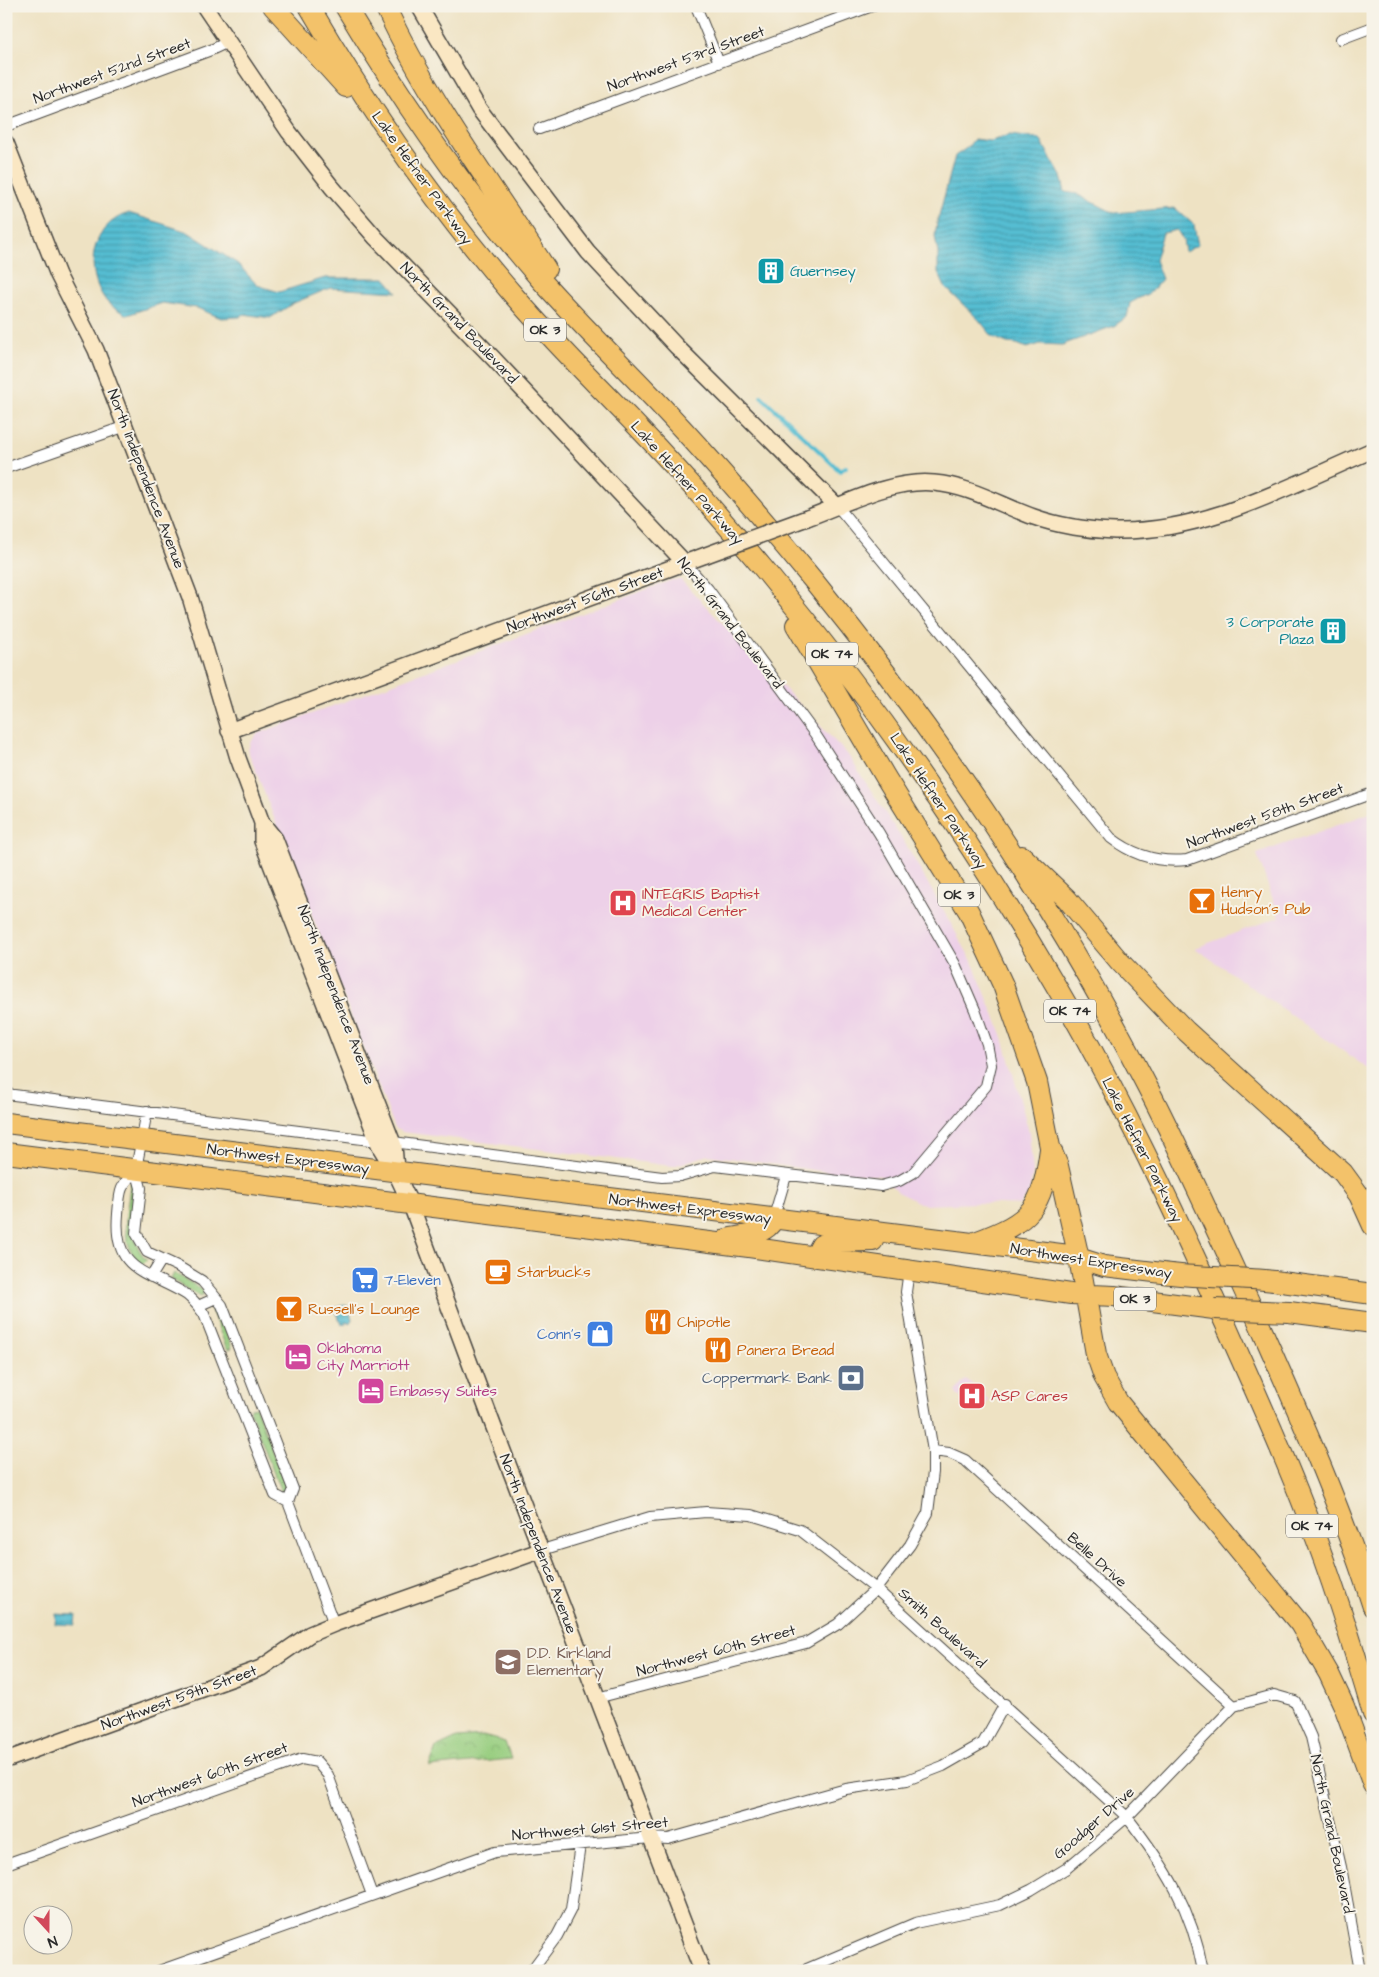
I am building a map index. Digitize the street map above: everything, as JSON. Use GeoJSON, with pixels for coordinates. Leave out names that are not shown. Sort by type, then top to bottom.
{"type":"FeatureCollection","features":[{"type":"Feature","properties":{"kind":"highway"},"geometry":{"type":"LineString","coordinates":[[273,6],[386,131]]}},
{"type":"Feature","properties":{"kind":"highway","name":"Lake Hefner Parkway"},"geometry":{"type":"LineString","coordinates":[[309,6],[386,131],[431,192],[517,300],[643,433],[762,567],[849,676],[926,779],[989,877],[1056,986],[1098,1061],[1143,1148],[1194,1254],[1277,1440],[1310,1521],[1343,1615],[1373,1714]]}},
{"type":"Feature","properties":{"kind":"highway","name":"Lake Hefner Parkway"},"geometry":{"type":"LineString","coordinates":[[345,6],[398,92],[450,166],[538,277],[587,331],[642,386],[810,576],[909,704],[999,835],[1080,966],[1144,1081],[1185,1162],[1328,1484],[1373,1607]]}},
{"type":"Feature","properties":{"kind":"highway"},"geometry":{"type":"LineString","coordinates":[[385,6],[400,39],[448,121],[587,331]]}},
{"type":"Feature","properties":{"kind":"highway","name":"OK 3"},"geometry":{"type":"LineString","coordinates":[[762,567],[886,778],[969,912],[1016,1019],[1037,1082],[1050,1147],[1058,1166],[1086,1295]]}},
{"type":"Feature","properties":{"kind":"highway","name":"OK 3"},"geometry":{"type":"LineString","coordinates":[[999,835],[1067,899],[1120,962],[1186,1031],[1343,1173],[1359,1195],[1373,1226]]}},
{"type":"Feature","properties":{"kind":"highway","name":"Northwest Expressway"},"geometry":{"type":"LineString","coordinates":[[6,1123],[773,1220],[972,1242],[1079,1258],[1104,1266],[1208,1279],[1253,1279],[1373,1294]]}},
{"type":"Feature","properties":{"kind":"highway"},"geometry":{"type":"LineString","coordinates":[[972,1242],[1003,1231],[1016,1224],[1029,1213],[1038,1201],[1044,1188],[1050,1147]]}},
{"type":"Feature","properties":{"kind":"highway","name":"Northwest Expressway"},"geometry":{"type":"LineString","coordinates":[[6,1153],[713,1242],[1086,1295],[1114,1296],[1184,1305],[1289,1312],[1373,1323]]}},
{"type":"Feature","properties":{"kind":"highway"},"geometry":{"type":"LineString","coordinates":[[713,1242],[760,1232],[767,1229],[773,1220]]}},
{"type":"Feature","properties":{"kind":"highway"},"geometry":{"type":"LineString","coordinates":[[815,1256],[821,1245],[828,1242],[935,1239]]}},
{"type":"Feature","properties":{"kind":"highway"},"geometry":{"type":"LineString","coordinates":[[1086,1295],[1096,1354],[1104,1377],[1118,1402],[1300,1624],[1326,1667],[1344,1706],[1373,1785]]}},
{"type":"Feature","properties":{"kind":"street","name":"North Grand Boulevard"},"geometry":{"type":"LineString","coordinates":[[204,6],[289,132],[331,186],[375,237],[493,358],[708,589],[815,734],[879,833],[955,964],[987,1044],[990,1065],[986,1086],[912,1172],[899,1181],[881,1186],[869,1186],[786,1176]]}},
{"type":"Feature","properties":{"kind":"street"},"geometry":{"type":"LineString","coordinates":[[418,6],[479,109],[588,252],[677,347],[838,507]]}},
{"type":"Feature","properties":{"kind":"street"},"geometry":{"type":"LineString","coordinates":[[696,6],[719,63]]}},
{"type":"Feature","properties":{"kind":"street","name":"Northwest 53rd Street"},"geometry":{"type":"LineString","coordinates":[[539,129],[872,6]]}},
{"type":"Feature","properties":{"kind":"street"},"geometry":{"type":"LineString","coordinates":[[1341,39],[1373,27]]}},
{"type":"Feature","properties":{"kind":"street","name":"Northwest 52nd Street"},"geometry":{"type":"LineString","coordinates":[[6,126],[228,42]]}},
{"type":"Feature","properties":{"kind":"street","name":"North Independence Avenue"},"geometry":{"type":"LineString","coordinates":[[6,144],[58,275],[96,350],[126,426],[190,597],[229,731],[262,823],[275,839],[396,1173],[412,1205],[493,1425],[702,1971]]}},
{"type":"Feature","properties":{"kind":"street"},"geometry":{"type":"LineString","coordinates":[[6,468],[126,426]]}},
{"type":"Feature","properties":{"kind":"street","name":"Northwest 56th Street"},"geometry":{"type":"LineString","coordinates":[[229,731],[894,487],[932,482],[969,490],[1034,517],[1061,524],[1114,531],[1144,530],[1184,524],[1228,512],[1373,450]]}},
{"type":"Feature","properties":{"kind":"street","name":"Northwest 58th Street"},"geometry":{"type":"LineString","coordinates":[[838,507],[1111,838],[1136,854],[1160,860],[1187,860],[1373,794]]}},
{"type":"Feature","properties":{"kind":"street","name":"Northwest Expressway"},"geometry":{"type":"LineString","coordinates":[[6,1094],[662,1177],[680,1176],[700,1168],[715,1166],[786,1176]]}},
{"type":"Feature","properties":{"kind":"street"},"geometry":{"type":"LineString","coordinates":[[147,1111],[136,1169],[141,1188],[136,1233],[147,1252],[202,1281],[216,1298],[238,1343],[293,1489],[288,1502]]}},
{"type":"Feature","properties":{"kind":"street"},"geometry":{"type":"LineString","coordinates":[[136,1169],[121,1186],[116,1235],[122,1251],[131,1265],[184,1293],[204,1314],[275,1495],[288,1502],[334,1624]]}},
{"type":"Feature","properties":{"kind":"street"},"geometry":{"type":"LineString","coordinates":[[773,1220],[786,1176]]}},
{"type":"Feature","properties":{"kind":"street"},"geometry":{"type":"LineString","coordinates":[[151,1277],[162,1259]]}},
{"type":"Feature","properties":{"kind":"street","name":"Northwest 60th Street"},"geometry":{"type":"LineString","coordinates":[[597,1698],[806,1643],[838,1624],[876,1589],[910,1546],[928,1513],[933,1472],[933,1452],[906,1292],[909,1270]]}},
{"type":"Feature","properties":{"kind":"street"},"geometry":{"type":"LineString","coordinates":[[198,1306],[216,1298]]}},
{"type":"Feature","properties":{"kind":"street","name":"Belle Drive"},"geometry":{"type":"LineString","coordinates":[[933,1452],[949,1453],[965,1460],[1234,1706]]}},
{"type":"Feature","properties":{"kind":"street","name":"Smith Boulevard"},"geometry":{"type":"LineString","coordinates":[[542,1550],[650,1517],[706,1512],[751,1515],[800,1530],[876,1589],[1005,1704],[1127,1817],[1151,1848],[1177,1889],[1199,1952],[1202,1971]]}},
{"type":"Feature","properties":{"kind":"street","name":"Northwest 59th Street"},"geometry":{"type":"LineString","coordinates":[[6,1760],[261,1668],[310,1634],[542,1550]]}},
{"type":"Feature","properties":{"kind":"street","name":"North Grand Boulevard"},"geometry":{"type":"LineString","coordinates":[[1234,1706],[1274,1695],[1295,1701],[1311,1736],[1341,1867],[1360,1971]]}},
{"type":"Feature","properties":{"kind":"street","name":"Northwest 61st Street"},"geometry":{"type":"LineString","coordinates":[[159,1971],[495,1852],[651,1838],[668,1839],[846,1789],[907,1780],[943,1766],[983,1743],[1005,1704]]}},
{"type":"Feature","properties":{"kind":"street","name":"Goodger Drive"},"geometry":{"type":"LineString","coordinates":[[802,1971],[915,1923],[1000,1904],[1031,1890],[1068,1868],[1127,1817],[1234,1706]]}},
{"type":"Feature","properties":{"kind":"street","name":"Northwest 60th Street"},"geometry":{"type":"LineString","coordinates":[[6,1864],[302,1758],[317,1762],[328,1775],[372,1895]]}},
{"type":"Feature","properties":{"kind":"street"},"geometry":{"type":"LineString","coordinates":[[531,1971],[556,1936],[571,1909],[580,1845]]}},
{"type":"Feature","properties":{"kind":"shaded area","name":"INTEGRIS Baptist Medical Center"},"geometry":{"type":"Polygon","coordinates":[[[672,580],[681,580],[848,755],[906,845],[972,961],[1002,1034],[1029,1132],[1033,1172],[1029,1193],[1020,1205],[979,1203],[924,1205],[899,1193],[881,1176],[834,1173],[708,1155],[673,1166],[402,1132],[395,1128],[248,751],[250,743],[257,734],[672,580]]]}},
{"type":"Feature","properties":{"kind":"shaded area"},"geometry":{"type":"Polygon","coordinates":[[[1373,812],[1373,1072],[1195,948],[1279,917],[1257,854],[1373,812]]]}},
{"type":"Feature","properties":{"kind":"shaded area","name":"ASP Cares"},"geometry":{"type":"Polygon","coordinates":[[[966,1379],[989,1400],[977,1413],[955,1392],[966,1379]]]}},
{"type":"Feature","properties":{"kind":"green space"},"geometry":{"type":"Polygon","coordinates":[[[133,1179],[137,1181],[133,1212],[133,1233],[140,1251],[147,1260],[142,1265],[134,1257],[127,1238],[127,1207],[130,1185],[133,1179]]]}},
{"type":"Feature","properties":{"kind":"green space"},"geometry":{"type":"Polygon","coordinates":[[[174,1273],[203,1290],[203,1295],[200,1297],[171,1279],[174,1273]]]}},
{"type":"Feature","properties":{"kind":"green space"},"geometry":{"type":"Polygon","coordinates":[[[213,1306],[220,1312],[232,1348],[228,1349],[226,1347],[211,1309],[213,1306]]]}},
{"type":"Feature","properties":{"kind":"green space"},"geometry":{"type":"Polygon","coordinates":[[[256,1407],[286,1491],[282,1492],[280,1489],[250,1411],[251,1408],[256,1407]]]}},
{"type":"Feature","properties":{"kind":"green space"},"geometry":{"type":"Polygon","coordinates":[[[483,1736],[505,1742],[511,1759],[429,1767],[436,1748],[457,1738],[483,1736]]]}},
{"type":"Feature","properties":{"kind":"water"},"geometry":{"type":"Polygon","coordinates":[[[1010,135],[1040,139],[1061,176],[1065,192],[1077,194],[1114,213],[1175,208],[1194,225],[1198,245],[1185,252],[1183,240],[1177,230],[1163,233],[1155,260],[1162,279],[1151,292],[1130,303],[1127,317],[1114,326],[1062,345],[1040,344],[1027,348],[993,337],[979,320],[945,287],[938,272],[938,253],[935,236],[955,156],[968,147],[974,139],[990,141],[1010,135]]]}},
{"type":"Feature","properties":{"kind":"water"},"geometry":{"type":"Polygon","coordinates":[[[129,213],[188,232],[238,264],[257,285],[279,292],[325,278],[385,278],[397,292],[330,288],[294,303],[270,318],[244,314],[240,317],[221,318],[197,308],[162,303],[127,315],[107,302],[99,290],[93,264],[94,250],[106,227],[116,219],[129,213]]]}},
{"type":"Feature","properties":{"kind":"water"},"geometry":{"type":"Polygon","coordinates":[[[348,1306],[352,1319],[351,1322],[342,1324],[335,1311],[337,1307],[348,1306]]]}},
{"type":"Feature","properties":{"kind":"water"},"geometry":{"type":"Polygon","coordinates":[[[56,1614],[76,1615],[75,1625],[55,1624],[56,1614]]]}},
{"type":"Feature","properties":{"kind":"waterway"},"geometry":{"type":"LineString","coordinates":[[761,396],[840,471],[846,467]]}},
{"type":"Feature","properties":{"kind":"place","name":"Guernsey"},"geometry":{"type":"Point","coordinates":[771,271]}},
{"type":"Feature","properties":{"kind":"place","name":"3 Corporate Plaza"},"geometry":{"type":"Point","coordinates":[1333,631]}},
{"type":"Feature","properties":{"kind":"place","name":"Henry Hudson's Pub"},"geometry":{"type":"Point","coordinates":[1202,901]}},
{"type":"Feature","properties":{"kind":"place","name":"INTEGRIS Baptist Medical Center"},"geometry":{"type":"Point","coordinates":[623,903]}},
{"type":"Feature","properties":{"kind":"place","name":"Starbucks"},"geometry":{"type":"Point","coordinates":[498,1272]}},
{"type":"Feature","properties":{"kind":"place","name":"7-Eleven"},"geometry":{"type":"Point","coordinates":[365,1280]}},
{"type":"Feature","properties":{"kind":"place","name":"Russell's Lounge"},"geometry":{"type":"Point","coordinates":[289,1309]}},
{"type":"Feature","properties":{"kind":"place","name":"Chipotle"},"geometry":{"type":"Point","coordinates":[658,1322]}},
{"type":"Feature","properties":{"kind":"place","name":"Conn's"},"geometry":{"type":"Point","coordinates":[600,1334]}},
{"type":"Feature","properties":{"kind":"place","name":"Panera Bread"},"geometry":{"type":"Point","coordinates":[718,1350]}},
{"type":"Feature","properties":{"kind":"place","name":"Oklahoma City Marriott"},"geometry":{"type":"Point","coordinates":[298,1357]}},
{"type":"Feature","properties":{"kind":"place","name":"Coppermark Bank"},"geometry":{"type":"Point","coordinates":[851,1378]}},
{"type":"Feature","properties":{"kind":"place","name":"Embassy Suites"},"geometry":{"type":"Point","coordinates":[371,1391]}},
{"type":"Feature","properties":{"kind":"place","name":"ASP Cares"},"geometry":{"type":"Point","coordinates":[972,1396]}},
{"type":"Feature","properties":{"kind":"place","name":"D.D. Kirkland Elementary"},"geometry":{"type":"Point","coordinates":[508,1662]}}]}
